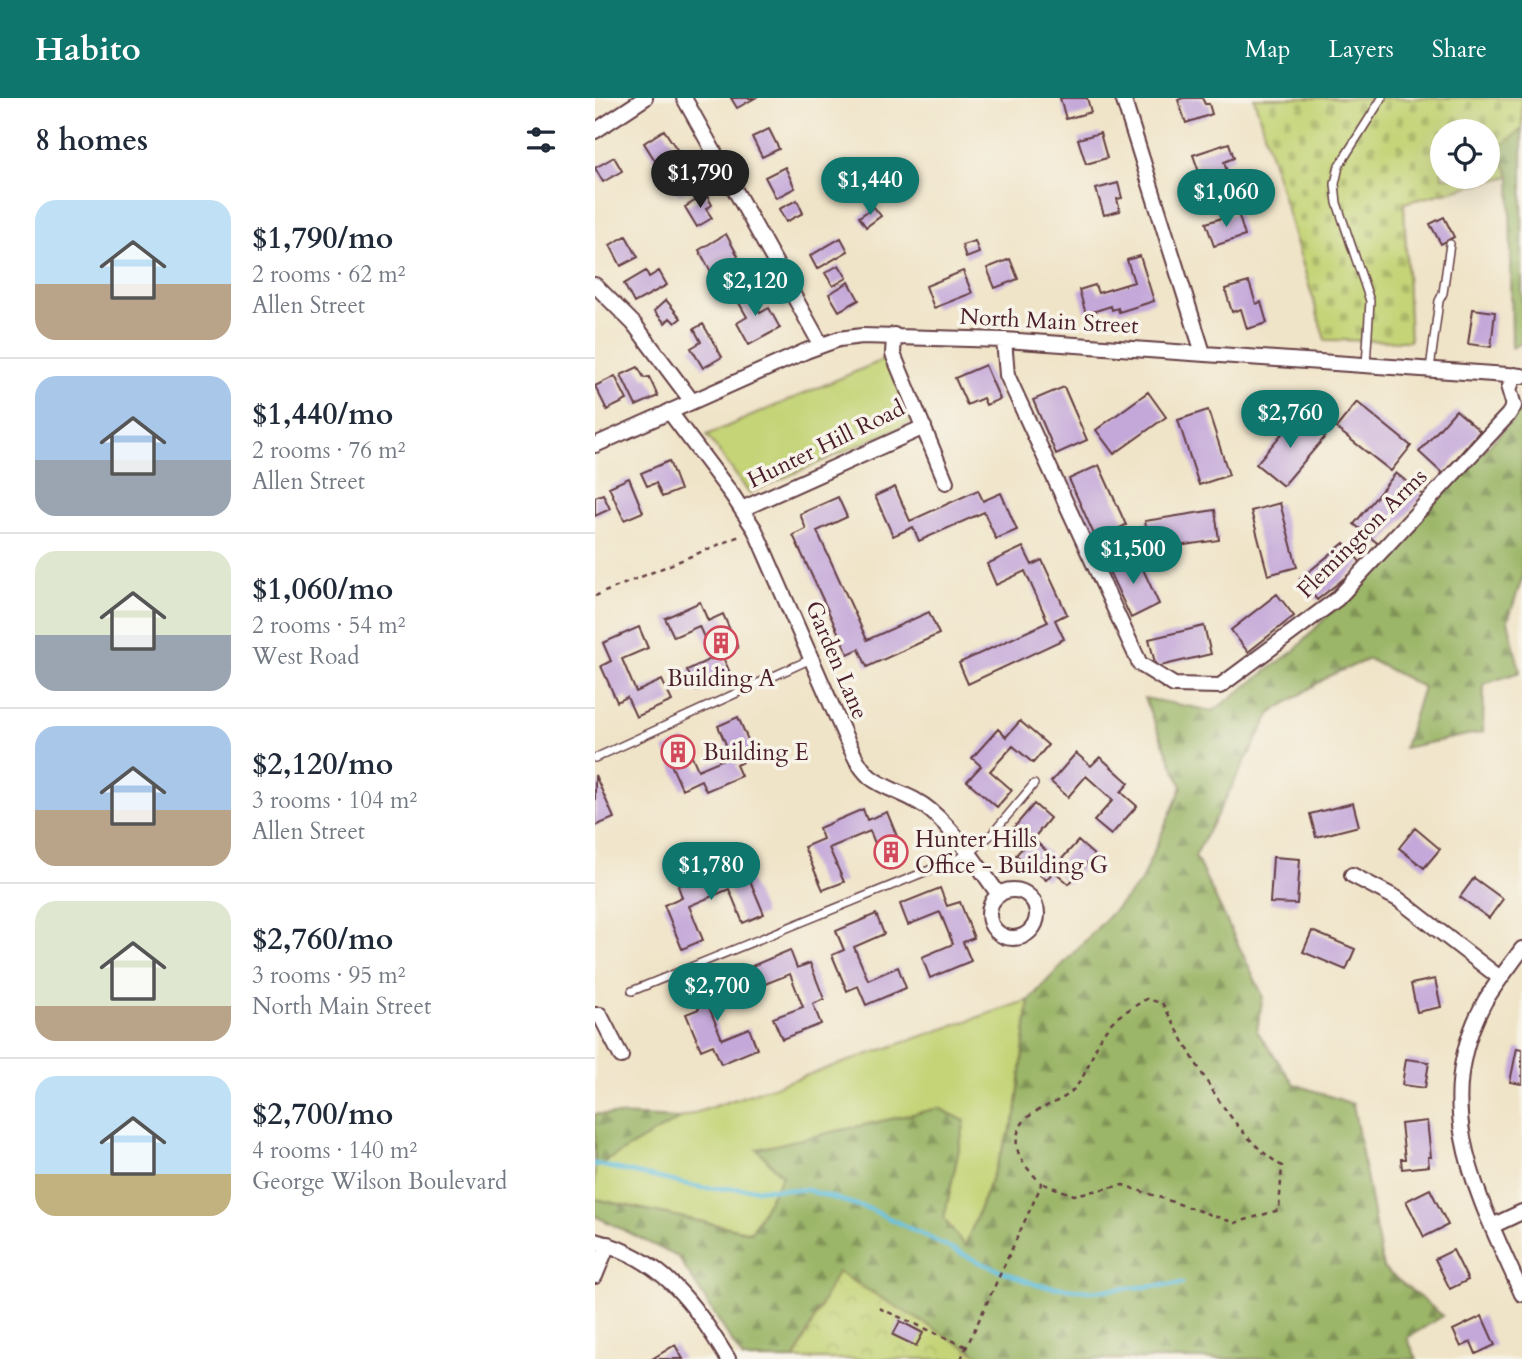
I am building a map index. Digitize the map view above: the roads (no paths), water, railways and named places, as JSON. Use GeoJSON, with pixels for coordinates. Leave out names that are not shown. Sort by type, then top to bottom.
{"type":"FeatureCollection","features":[{"type":"Feature","properties":{"kind":"street"},"geometry":{"type":"LineString","coordinates":[[595,131],[645,98]]}},
{"type":"Feature","properties":{"kind":"street"},"geometry":{"type":"LineString","coordinates":[[684,98],[821,345]]}},
{"type":"Feature","properties":{"kind":"street"},"geometry":{"type":"LineString","coordinates":[[1123,98],[1203,353]]}},
{"type":"Feature","properties":{"kind":"street"},"geometry":{"type":"LineString","coordinates":[[595,285],[641,333],[691,400]]}},
{"type":"Feature","properties":{"kind":"street","name":"North Main Street"},"geometry":{"type":"LineString","coordinates":[[595,445],[691,400],[821,345],[851,338],[894,335],[1004,340],[1518,376]]}},
{"type":"Feature","properties":{"kind":"street","name":"Hunter Hill Road"},"geometry":{"type":"LineString","coordinates":[[742,509],[924,427],[893,354],[894,335]]}},
{"type":"Feature","properties":{"kind":"street","name":"Flemington Arms"},"geometry":{"type":"LineString","coordinates":[[1004,340],[1007,375],[1140,664],[1174,685],[1220,686],[1337,599],[1508,415],[1514,406],[1509,389],[1518,376]]}},
{"type":"Feature","properties":{"kind":"street","name":"Garden Lane"},"geometry":{"type":"LineString","coordinates":[[669,411],[755,530],[849,746],[862,768],[871,778],[917,800],[930,810],[969,854],[999,895]]}},
{"type":"Feature","properties":{"kind":"street"},"geometry":{"type":"LineString","coordinates":[[924,427],[946,482]]}},
{"type":"Feature","properties":{"kind":"street"},"geometry":{"type":"LineString","coordinates":[[1352,876],[1398,899],[1500,978]]}},
{"type":"Feature","properties":{"kind":"street"},"geometry":{"type":"LineString","coordinates":[[1522,949],[1500,978],[1472,1031],[1460,1084],[1460,1112],[1468,1166],[1522,1294]]}},
{"type":"Feature","properties":{"kind":"street"},"geometry":{"type":"LineString","coordinates":[[595,1015],[600,1015],[621,1056]]}},
{"type":"Feature","properties":{"kind":"street"},"geometry":{"type":"LineString","coordinates":[[1492,1226],[1522,1212]]}},
{"type":"Feature","properties":{"kind":"street"},"geometry":{"type":"LineString","coordinates":[[595,1276],[602,1242],[645,1261],[671,1281],[701,1316],[728,1359]]}},
{"type":"Feature","properties":{"kind":"lane"},"geometry":{"type":"LineString","coordinates":[[1366,365],[1370,301],[1337,203],[1335,184],[1339,166],[1382,98]]}},
{"type":"Feature","properties":{"kind":"lane"},"geometry":{"type":"LineString","coordinates":[[1430,370],[1431,350],[1450,244]]}},
{"type":"Feature","properties":{"kind":"lane"},"geometry":{"type":"LineString","coordinates":[[595,758],[812,658]]}},
{"type":"Feature","properties":{"kind":"lane"},"geometry":{"type":"LineString","coordinates":[[632,991],[969,854],[992,834],[1034,784]]}},
{"type":"Feature","properties":{"kind":"waterway"},"geometry":{"type":"LineString","coordinates":[[595,1164],[703,1188],[807,1190],[870,1209],[979,1262],[1037,1285],[1089,1291],[1182,1284]]}},
{"type":"Feature","properties":{"kind":"place","name":"Building A"},"geometry":{"type":"Point","coordinates":[721,643]}},
{"type":"Feature","properties":{"kind":"place","name":"Building E"},"geometry":{"type":"Point","coordinates":[678,752]}},
{"type":"Feature","properties":{"kind":"place","name":"Hunter Hills Office - Building G"},"geometry":{"type":"Point","coordinates":[891,852]}}]}
